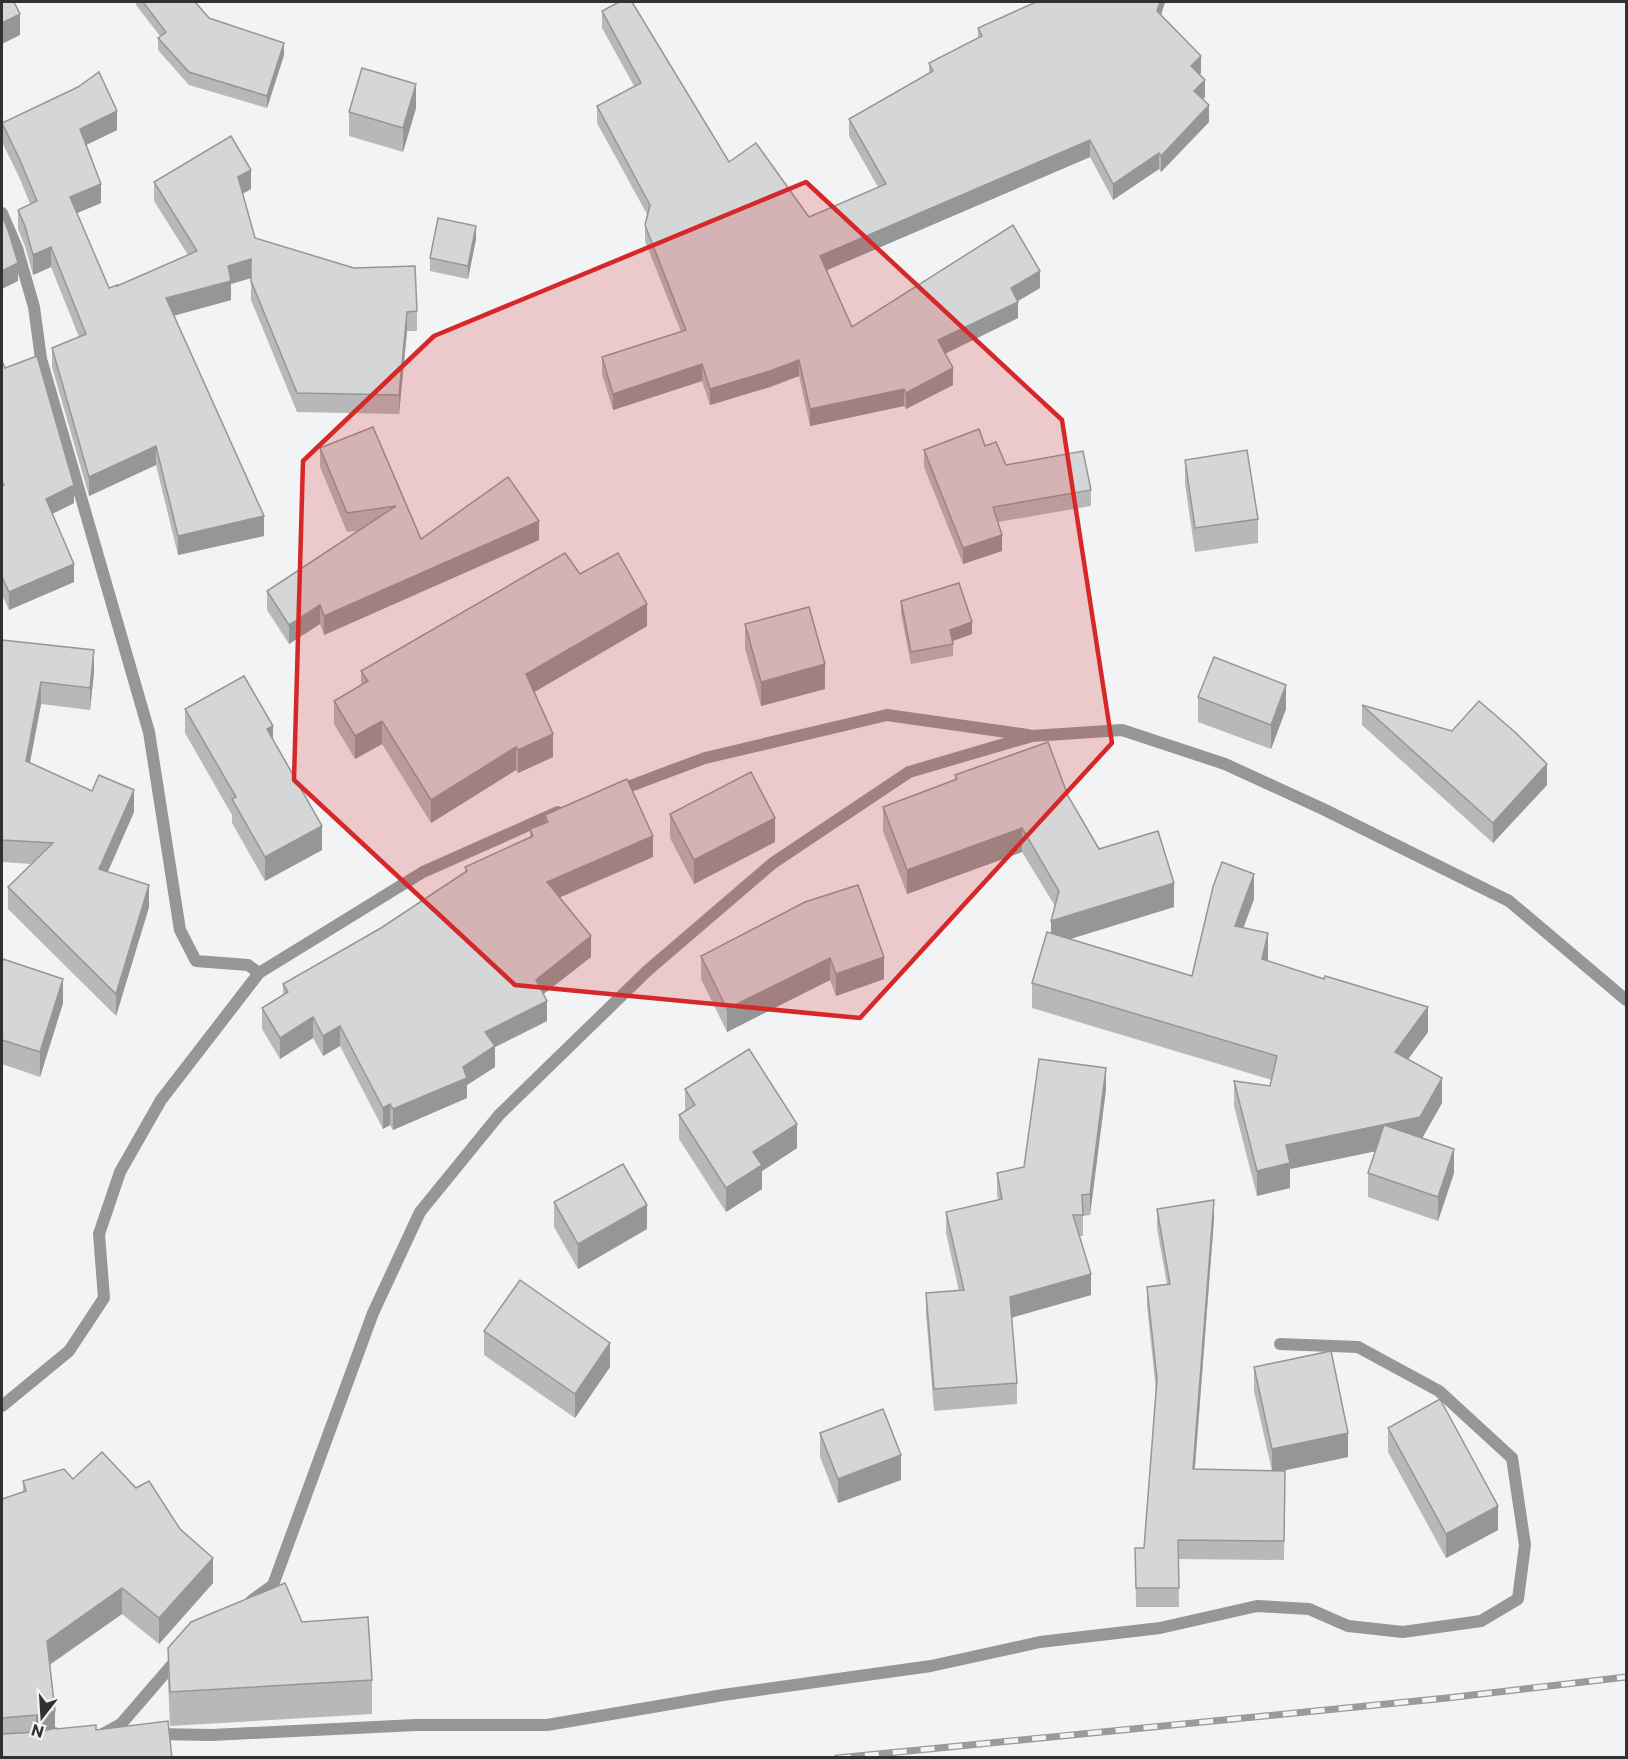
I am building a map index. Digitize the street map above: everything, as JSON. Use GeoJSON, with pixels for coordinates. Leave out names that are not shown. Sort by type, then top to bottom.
{"type":"FeatureCollection","features":[{"type":"Feature","properties":{"kind":"street"},"geometry":{"type":"LineString","coordinates":[[2,213],[20,258],[34,306],[41,359],[149,732],[180,930],[196,961],[248,965],[259,973]]}},
{"type":"Feature","properties":{"kind":"street"},"geometry":{"type":"LineString","coordinates":[[600,797],[705,758],[887,715],[1032,736],[1122,730],[1225,764],[1323,809],[1509,901],[1626,1000]]}},
{"type":"Feature","properties":{"kind":"street"},"geometry":{"type":"LineString","coordinates":[[238,1611],[273,1585],[373,1313],[420,1212],[500,1115],[647,971],[773,863],[909,772],[1032,736]]}},
{"type":"Feature","properties":{"kind":"street"},"geometry":{"type":"LineString","coordinates":[[2,1406],[69,1351],[105,1298],[99,1234],[120,1172],[161,1100],[259,973],[423,872],[569,808]]}},
{"type":"Feature","properties":{"kind":"street"},"geometry":{"type":"LineString","coordinates":[[185,1650],[121,1724],[99,1735],[212,1735],[416,1725],[548,1725],[723,1695],[930,1666],[1040,1642],[1160,1628],[1257,1606],[1310,1609],[1348,1626],[1403,1632],[1481,1621],[1518,1599],[1526,1545],[1512,1458],[1439,1391],[1358,1347],[1280,1344]]}},
{"type":"Feature","properties":{"kind":"highlighted area"},"geometry":{"type":"Polygon","coordinates":[[[806,182],[1062,420],[1112,743],[860,1018],[515,985],[294,780],[303,461],[434,336],[806,182]]]}},
{"type":"Feature","properties":{"kind":"building"},"geometry":{"type":"Polygon","coordinates":[[[2,2],[14,2],[20,14],[2,23],[2,2]]]}},
{"type":"Feature","properties":{"kind":"building"},"geometry":{"type":"Polygon","coordinates":[[[143,2],[195,2],[209,18],[284,43],[267,96],[189,72],[158,38],[166,32],[143,2]]]}},
{"type":"Feature","properties":{"kind":"building"},"geometry":{"type":"Polygon","coordinates":[[[619,2],[632,2],[729,162],[756,143],[809,217],[886,184],[849,119],[933,71],[929,63],[982,36],[978,28],[1036,2],[1160,2],[1157,11],[1201,56],[1191,66],[1205,80],[1194,91],[1209,105],[1161,156],[1159,153],[1113,184],[1090,140],[820,256],[852,327],[1013,225],[1040,271],[1011,288],[1018,302],[938,340],[953,368],[906,393],[904,389],[810,409],[799,360],[710,389],[702,364],[613,394],[602,357],[686,330],[645,225],[650,205],[597,106],[641,83],[602,11],[619,2]]]}},
{"type":"Feature","properties":{"kind":"building"},"geometry":{"type":"Polygon","coordinates":[[[362,68],[416,84],[403,128],[349,112],[362,68]]]}},
{"type":"Feature","properties":{"kind":"building"},"geometry":{"type":"Polygon","coordinates":[[[99,72],[117,111],[80,129],[101,184],[70,197],[109,288],[197,251],[154,182],[231,136],[251,170],[238,177],[255,238],[354,268],[415,266],[417,311],[407,312],[399,395],[297,393],[251,281],[251,259],[228,266],[231,281],[166,298],[264,516],[178,536],[156,446],[89,477],[52,348],[86,334],[51,247],[33,255],[18,210],[37,201],[2,123],[78,87],[99,72]]]}},
{"type":"Feature","properties":{"kind":"building"},"geometry":{"type":"Polygon","coordinates":[[[438,218],[476,226],[468,266],[430,258],[438,218]]]}},
{"type":"Feature","properties":{"kind":"building"},"geometry":{"type":"Polygon","coordinates":[[[2,219],[18,263],[2,271],[2,219]]]}},
{"type":"Feature","properties":{"kind":"building"},"geometry":{"type":"Polygon","coordinates":[[[37,356],[74,485],[46,499],[74,564],[9,592],[2,577],[2,486],[4,485],[2,481],[2,361],[5,368],[37,356]]]}},
{"type":"Feature","properties":{"kind":"building"},"geometry":{"type":"Polygon","coordinates":[[[373,427],[421,539],[508,477],[539,521],[324,616],[320,605],[289,625],[267,591],[396,506],[347,513],[320,448],[373,427]]]}},
{"type":"Feature","properties":{"kind":"building"},"geometry":{"type":"Polygon","coordinates":[[[979,429],[985,446],[996,442],[1006,465],[1083,451],[1091,490],[993,507],[1002,535],[963,548],[924,450],[979,429]]]}},
{"type":"Feature","properties":{"kind":"building"},"geometry":{"type":"Polygon","coordinates":[[[1247,450],[1258,519],[1195,528],[1185,460],[1247,450]]]}},
{"type":"Feature","properties":{"kind":"building"},"geometry":{"type":"Polygon","coordinates":[[[565,553],[580,574],[618,553],[647,604],[526,674],[553,734],[518,750],[516,747],[431,800],[382,721],[355,736],[334,701],[368,681],[361,671],[565,553]]]}},
{"type":"Feature","properties":{"kind":"building"},"geometry":{"type":"Polygon","coordinates":[[[959,583],[972,622],[950,630],[953,644],[911,652],[901,601],[959,583]]]}},
{"type":"Feature","properties":{"kind":"building"},"geometry":{"type":"Polygon","coordinates":[[[809,607],[825,664],[761,682],[745,624],[809,607]]]}},
{"type":"Feature","properties":{"kind":"building"},"geometry":{"type":"Polygon","coordinates":[[[2,640],[94,650],[90,688],[41,682],[26,761],[92,791],[99,775],[134,790],[99,869],[149,885],[116,994],[8,887],[53,843],[2,840],[2,640]]]}},
{"type":"Feature","properties":{"kind":"building"},"geometry":{"type":"Polygon","coordinates":[[[1214,657],[1286,685],[1271,725],[1198,697],[1214,657]]]}},
{"type":"Feature","properties":{"kind":"building"},"geometry":{"type":"Polygon","coordinates":[[[244,676],[273,726],[267,729],[322,826],[265,857],[232,799],[236,797],[185,709],[244,676]]]}},
{"type":"Feature","properties":{"kind":"building"},"geometry":{"type":"Polygon","coordinates":[[[1479,701],[1547,764],[1493,823],[1362,705],[1452,731],[1479,701]]]}},
{"type":"Feature","properties":{"kind":"building"},"geometry":{"type":"Polygon","coordinates":[[[1048,742],[1068,796],[1099,849],[1158,831],[1174,883],[1051,921],[1059,891],[1022,828],[907,870],[883,807],[957,779],[955,775],[1048,742]]]}},
{"type":"Feature","properties":{"kind":"building"},"geometry":{"type":"Polygon","coordinates":[[[751,772],[775,818],[694,860],[670,814],[751,772]]]}},
{"type":"Feature","properties":{"kind":"building"},"geometry":{"type":"Polygon","coordinates":[[[627,779],[653,836],[547,882],[591,936],[536,980],[547,1001],[485,1032],[495,1046],[463,1067],[467,1078],[393,1109],[390,1104],[383,1108],[340,1026],[323,1036],[313,1017],[280,1038],[262,1008],[288,992],[283,984],[381,928],[467,871],[465,867],[533,836],[530,829],[548,822],[545,815],[627,779]]]}},
{"type":"Feature","properties":{"kind":"building"},"geometry":{"type":"Polygon","coordinates":[[[1222,862],[1254,874],[1235,926],[1268,933],[1262,959],[1324,979],[1325,976],[1428,1007],[1395,1052],[1442,1078],[1420,1117],[1286,1145],[1290,1163],[1257,1171],[1234,1081],[1270,1086],[1277,1056],[1032,983],[1047,932],[1192,976],[1213,887],[1222,862]]]}},
{"type":"Feature","properties":{"kind":"building"},"geometry":{"type":"Polygon","coordinates":[[[858,885],[884,957],[836,974],[830,958],[727,1009],[701,956],[805,902],[858,885]]]}},
{"type":"Feature","properties":{"kind":"building"},"geometry":{"type":"Polygon","coordinates":[[[3,959],[63,979],[40,1052],[2,1040],[3,959]]]}},
{"type":"Feature","properties":{"kind":"building"},"geometry":{"type":"Polygon","coordinates":[[[749,1049],[797,1124],[753,1152],[762,1165],[726,1188],[679,1115],[695,1105],[685,1089],[749,1049]]]}},
{"type":"Feature","properties":{"kind":"building"},"geometry":{"type":"Polygon","coordinates":[[[1039,1059],[1106,1068],[1090,1194],[1082,1195],[1083,1215],[1073,1215],[1091,1274],[1010,1297],[1017,1383],[934,1389],[926,1293],[964,1290],[946,1212],[1002,1199],[997,1173],[1024,1167],[1039,1059]]]}},
{"type":"Feature","properties":{"kind":"building"},"geometry":{"type":"Polygon","coordinates":[[[1384,1125],[1454,1149],[1438,1197],[1368,1173],[1384,1125]]]}},
{"type":"Feature","properties":{"kind":"building"},"geometry":{"type":"Polygon","coordinates":[[[623,1164],[647,1205],[578,1244],[554,1202],[623,1164]]]}},
{"type":"Feature","properties":{"kind":"building"},"geometry":{"type":"Polygon","coordinates":[[[1214,1200],[1193,1469],[1285,1471],[1284,1541],[1178,1540],[1179,1588],[1136,1588],[1135,1548],[1144,1548],[1157,1379],[1147,1287],[1170,1284],[1157,1209],[1214,1200]]]}},
{"type":"Feature","properties":{"kind":"building"},"geometry":{"type":"Polygon","coordinates":[[[520,1280],[610,1343],[575,1394],[484,1331],[520,1280]]]}},
{"type":"Feature","properties":{"kind":"building"},"geometry":{"type":"Polygon","coordinates":[[[1331,1351],[1348,1433],[1272,1449],[1254,1367],[1331,1351]]]}},
{"type":"Feature","properties":{"kind":"building"},"geometry":{"type":"Polygon","coordinates":[[[1440,1399],[1498,1506],[1446,1534],[1388,1428],[1440,1399]]]}},
{"type":"Feature","properties":{"kind":"building"},"geometry":{"type":"Polygon","coordinates":[[[883,1409],[901,1455],[838,1479],[820,1433],[883,1409]]]}},
{"type":"Feature","properties":{"kind":"building"},"geometry":{"type":"Polygon","coordinates":[[[102,1452],[136,1488],[149,1481],[180,1529],[213,1558],[159,1618],[122,1588],[47,1641],[55,1711],[2,1718],[2,1499],[26,1491],[23,1481],[64,1469],[73,1479],[102,1452]]]}},
{"type":"Feature","properties":{"kind":"building"},"geometry":{"type":"Polygon","coordinates":[[[285,1583],[302,1622],[368,1617],[372,1680],[170,1692],[168,1648],[191,1622],[285,1583]]]}},
{"type":"Feature","properties":{"kind":"building"},"geometry":{"type":"Polygon","coordinates":[[[168,1721],[172,1758],[2,1758],[2,1734],[96,1725],[96,1730],[168,1721]]]}},
{"type":"Feature","properties":{"kind":"railway"},"geometry":{"type":"LineString","coordinates":[[837,1758],[1447,1698],[1626,1677]]}}]}
